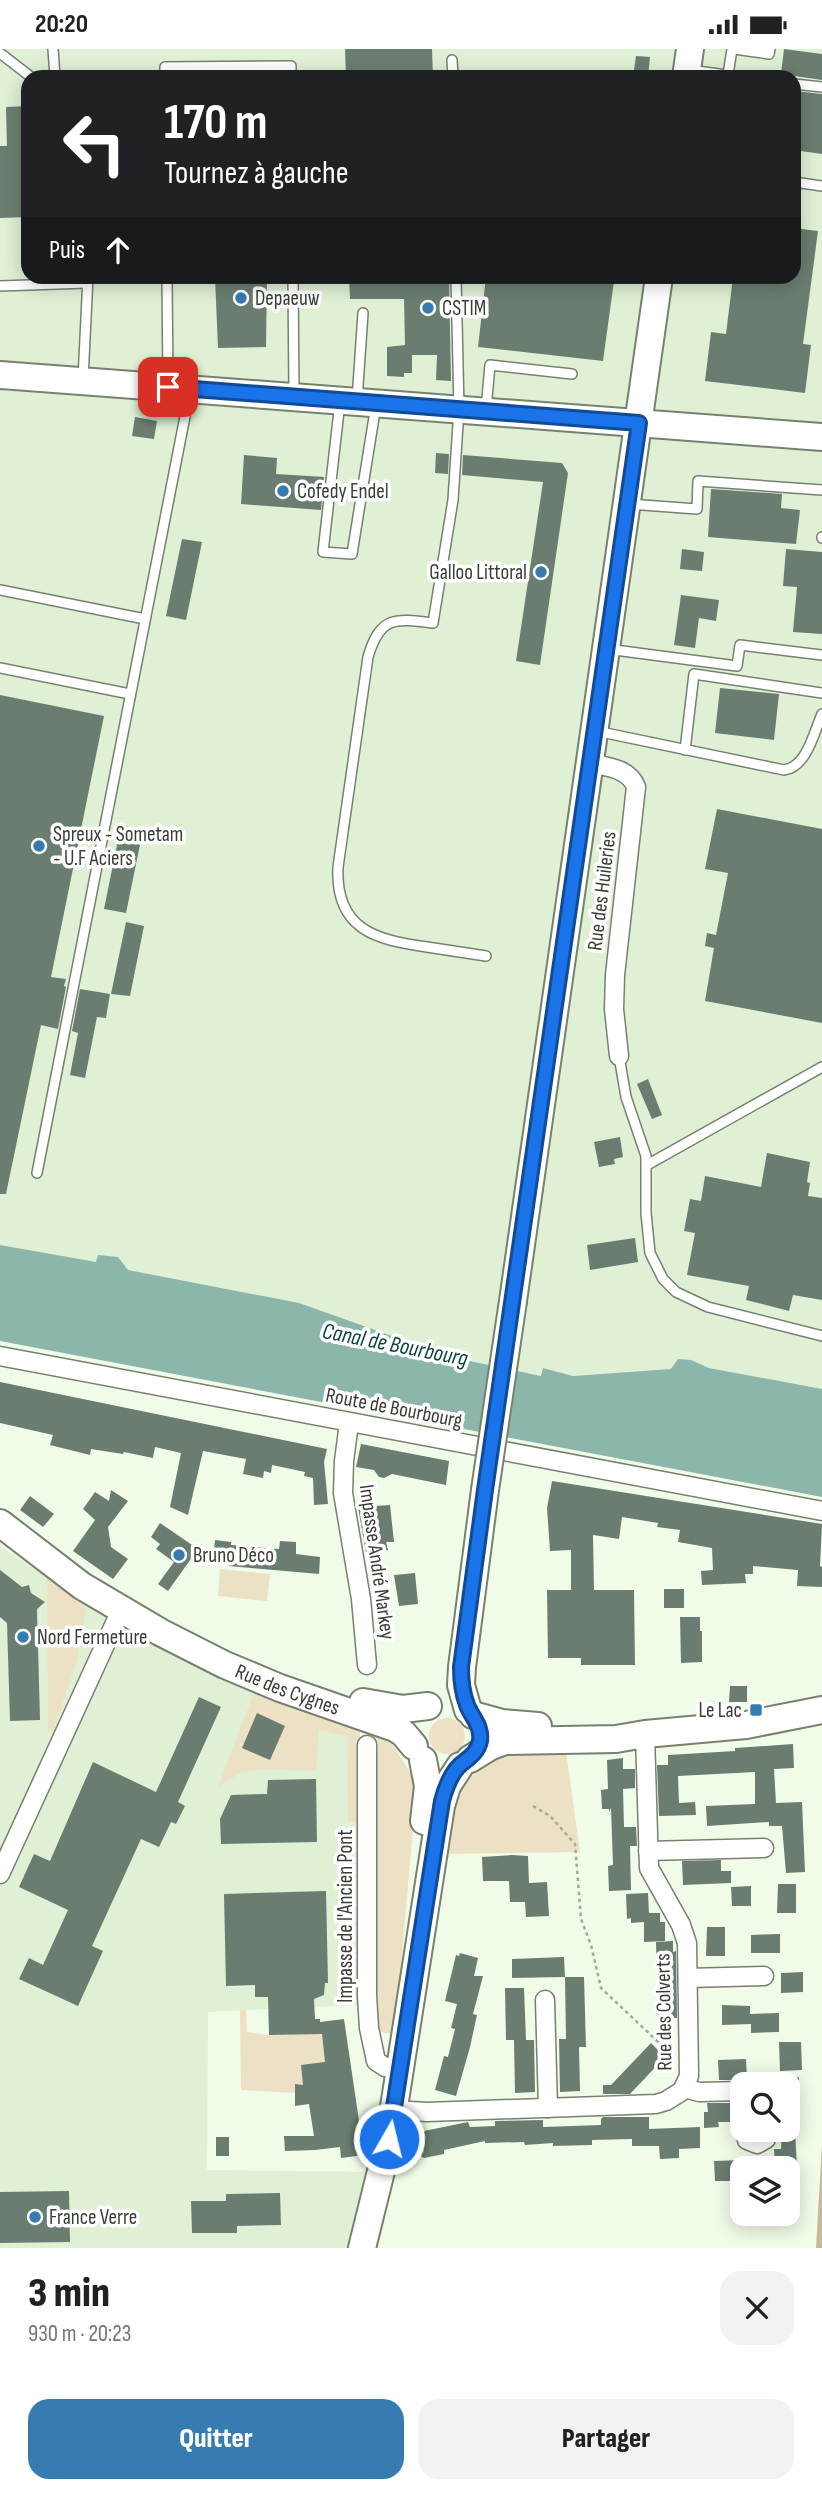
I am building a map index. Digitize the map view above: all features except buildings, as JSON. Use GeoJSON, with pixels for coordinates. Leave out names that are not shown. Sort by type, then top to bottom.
{"type":"FeatureCollection","features":[{"type":"Feature","properties":{"kind":"street"},"geometry":{"type":"LineString","coordinates":[[362,2248],[389,2139],[441,1806],[447,1786],[477,1748],[480,1738],[479,1726],[461,1685],[461,1667],[658,284]]}},
{"type":"Feature","properties":{"kind":"street"},"geometry":{"type":"LineString","coordinates":[[0,375],[822,437]]}},
{"type":"Feature","properties":{"kind":"street","name":"Rue des Huileries"},"geometry":{"type":"LineString","coordinates":[[590,763],[625,773],[631,777],[636,787],[615,975],[614,1009],[619,1056]]}},
{"type":"Feature","properties":{"kind":"street","name":"Route de Bourbourg"},"geometry":{"type":"LineString","coordinates":[[0,1356],[822,1511]]}},
{"type":"Feature","properties":{"kind":"street","name":"Impasse André Markey"},"geometry":{"type":"LineString","coordinates":[[349,1423],[342,1481],[361,1599],[368,1664]]}},
{"type":"Feature","properties":{"kind":"street"},"geometry":{"type":"LineString","coordinates":[[410,1991],[427,1793],[414,1725],[420,1713],[431,1705],[448,1674],[461,1595],[485,1490]]}},
{"type":"Feature","properties":{"kind":"street","name":"Rue des Cygnes"},"geometry":{"type":"LineString","coordinates":[[0,1523],[82,1586],[160,1632],[267,1683],[395,1728],[419,1753]]}},
{"type":"Feature","properties":{"kind":"street"},"geometry":{"type":"LineString","coordinates":[[0,1874],[121,1610]]}},
{"type":"Feature","properties":{"kind":"street","name":"Rue des Cygnes"},"geometry":{"type":"LineString","coordinates":[[160,1632],[238,1663],[332,1695],[403,1709],[431,1705]]}},
{"type":"Feature","properties":{"kind":"street"},"geometry":{"type":"LineString","coordinates":[[431,1705],[452,1702],[471,1712],[508,1723],[645,1734]]}},
{"type":"Feature","properties":{"kind":"street"},"geometry":{"type":"LineString","coordinates":[[419,1753],[442,1769],[465,1762],[505,1741],[590,1741],[746,1725],[822,1710]]}},
{"type":"Feature","properties":{"kind":"street","name":"Rue des Colverts"},"geometry":{"type":"LineString","coordinates":[[393,2110],[427,2112],[656,2104],[670,2099],[687,2080],[688,1978],[684,1930],[651,1873],[645,1734]]}},
{"type":"Feature","properties":{"kind":"street","name":"Impasse de l'Ancien Pont"},"geometry":{"type":"LineString","coordinates":[[367,1745],[369,2028],[376,2061],[384,2067],[399,2070]]}},
{"type":"Feature","properties":{"kind":"street"},"geometry":{"type":"LineString","coordinates":[[648,1851],[764,1848]]}},
{"type":"Feature","properties":{"kind":"street"},"geometry":{"type":"LineString","coordinates":[[688,1978],[764,1976]]}},
{"type":"Feature","properties":{"kind":"street"},"geometry":{"type":"LineString","coordinates":[[545,2000],[548,2108]]}},
{"type":"Feature","properties":{"kind":"street","name":"Rue des Colverts"},"geometry":{"type":"LineString","coordinates":[[687,2080],[699,2092],[730,2091]]}},
{"type":"Feature","properties":{"kind":"street"},"geometry":{"type":"LineString","coordinates":[[376,2248],[388,2183],[389,2139]]}},
{"type":"Feature","properties":{"kind":"lane"},"geometry":{"type":"LineString","coordinates":[[54,49],[55,70]]}},
{"type":"Feature","properties":{"kind":"lane"},"geometry":{"type":"LineString","coordinates":[[729,70],[733,49],[769,54],[770,49]]}},
{"type":"Feature","properties":{"kind":"lane"},"geometry":{"type":"LineString","coordinates":[[0,53],[22,70]]}},
{"type":"Feature","properties":{"kind":"lane"},"geometry":{"type":"LineString","coordinates":[[452,60],[453,70]]}},
{"type":"Feature","properties":{"kind":"lane"},"geometry":{"type":"LineString","coordinates":[[688,65],[708,70]]}},
{"type":"Feature","properties":{"kind":"lane"},"geometry":{"type":"LineString","coordinates":[[165,70],[165,67],[291,66],[291,70]]}},
{"type":"Feature","properties":{"kind":"lane"},"geometry":{"type":"LineString","coordinates":[[801,85],[822,87]]}},
{"type":"Feature","properties":{"kind":"lane"},"geometry":{"type":"LineString","coordinates":[[801,183],[822,186]]}},
{"type":"Feature","properties":{"kind":"lane"},"geometry":{"type":"LineString","coordinates":[[0,286],[29,284]]}},
{"type":"Feature","properties":{"kind":"lane"},"geometry":{"type":"LineString","coordinates":[[83,381],[87,284]]}},
{"type":"Feature","properties":{"kind":"lane"},"geometry":{"type":"LineString","coordinates":[[37,1173],[145,619],[179,388],[168,284]]}},
{"type":"Feature","properties":{"kind":"lane"},"geometry":{"type":"LineString","coordinates":[[293,284],[294,397]]}},
{"type":"Feature","properties":{"kind":"lane"},"geometry":{"type":"LineString","coordinates":[[456,284],[459,409],[453,500],[433,623],[402,619],[387,623],[375,637],[368,657],[338,867],[338,886],[341,901],[349,916],[360,927],[377,937],[398,943],[486,956]]}},
{"type":"Feature","properties":{"kind":"lane"},"geometry":{"type":"LineString","coordinates":[[357,402],[323,552],[352,554],[363,313]]}},
{"type":"Feature","properties":{"kind":"lane"},"geometry":{"type":"LineString","coordinates":[[486,411],[491,365],[572,374]]}},
{"type":"Feature","properties":{"kind":"lane"},"geometry":{"type":"LineString","coordinates":[[627,504],[697,509],[698,481],[822,490]]}},
{"type":"Feature","properties":{"kind":"lane"},"geometry":{"type":"LineString","coordinates":[[0,590],[145,619]]}},
{"type":"Feature","properties":{"kind":"lane"},"geometry":{"type":"LineString","coordinates":[[606,649],[737,666],[740,645],[822,655]]}},
{"type":"Feature","properties":{"kind":"lane"},"geometry":{"type":"LineString","coordinates":[[0,668],[130,694]]}},
{"type":"Feature","properties":{"kind":"lane"},"geometry":{"type":"LineString","coordinates":[[685,750],[694,674],[822,692]]}},
{"type":"Feature","properties":{"kind":"lane"},"geometry":{"type":"LineString","coordinates":[[594,730],[784,770],[800,762],[822,714]]}},
{"type":"Feature","properties":{"kind":"lane"},"geometry":{"type":"LineString","coordinates":[[619,1056],[626,1097],[642,1139],[647,1165],[646,1213],[650,1253],[657,1271],[676,1292],[708,1307],[822,1336]]}},
{"type":"Feature","properties":{"kind":"lane"},"geometry":{"type":"LineString","coordinates":[[647,1165],[822,1067]]}},
{"type":"Feature","properties":{"kind":"path"},"geometry":{"type":"LineString","coordinates":[[533,1806],[550,1816],[575,1844],[581,1919],[591,1945],[601,1988],[687,2080]]}},
{"type":"Feature","properties":{"kind":"shaded area"},"geometry":{"type":"Polygon","coordinates":[[[0,49],[822,49],[822,1389],[709,1368],[691,1360],[674,1364],[672,1369],[573,1376],[544,1368],[542,1376],[451,1357],[298,1303],[128,1270],[118,1257],[97,1263],[0,1245],[0,49]]]}},
{"type":"Feature","properties":{"kind":"shaded area"},"geometry":{"type":"Polygon","coordinates":[[[0,1546],[135,1631],[360,1728],[359,2005],[208,2012],[207,2170],[373,2172],[355,2248],[0,2248],[0,1546]]]}},
{"type":"Feature","properties":{"kind":"shaded area"},"geometry":{"type":"Polygon","coordinates":[[[220,1569],[270,1574],[267,1601],[218,1596],[220,1569]]]}},
{"type":"Feature","properties":{"kind":"shaded area"},"geometry":{"type":"Polygon","coordinates":[[[47,1577],[71,1591],[86,1609],[77,1661],[53,1732],[48,1731],[47,1577]]]}},
{"type":"Feature","properties":{"kind":"shaded area"},"geometry":{"type":"Polygon","coordinates":[[[255,1690],[360,1728],[358,1822],[348,1821],[347,1736],[319,1730],[316,1771],[263,1769],[240,1773],[218,1787],[255,1690]]]}},
{"type":"Feature","properties":{"kind":"shaded area"},"geometry":{"type":"Polygon","coordinates":[[[447,1718],[459,1724],[465,1736],[459,1748],[447,1754],[435,1748],[429,1736],[435,1724],[447,1718]]]}},
{"type":"Feature","properties":{"kind":"shaded area"},"geometry":{"type":"Polygon","coordinates":[[[373,1732],[392,1744],[417,1783],[396,2024],[392,2034],[381,2032],[376,2025],[377,1877],[373,1732]]]}},
{"type":"Feature","properties":{"kind":"shaded area"},"geometry":{"type":"Polygon","coordinates":[[[513,1749],[566,1751],[580,1852],[445,1854],[451,1804],[460,1788],[477,1772],[513,1749]]]}},
{"type":"Feature","properties":{"kind":"shaded area"},"geometry":{"type":"Polygon","coordinates":[[[240,2010],[246,2010],[247,2032],[269,2035],[328,2033],[330,2042],[323,2043],[324,2052],[332,2062],[303,2085],[295,2084],[295,2093],[241,2090],[240,2010]]]}},
{"type":"Feature","properties":{"kind":"shaded area"},"geometry":{"type":"Polygon","coordinates":[[[822,2145],[822,2248],[816,2248],[822,2145]]]}},
{"type":"Feature","properties":{"kind":"water","name":"Canal de Bourbourg"},"geometry":{"type":"Polygon","coordinates":[[[0,1245],[96,1262],[98,1255],[118,1257],[128,1270],[299,1303],[451,1357],[541,1376],[543,1368],[573,1376],[671,1369],[678,1359],[691,1360],[709,1368],[822,1389],[822,1497],[0,1341],[0,1245]]]}},
{"type":"Feature","properties":{"kind":"place","name":"Depaeuw"},"geometry":{"type":"Point","coordinates":[241,298]}},
{"type":"Feature","properties":{"kind":"place","name":"CSTIM"},"geometry":{"type":"Point","coordinates":[428,308]}},
{"type":"Feature","properties":{"kind":"place","name":"Cofedy Endel"},"geometry":{"type":"Point","coordinates":[283,491]}},
{"type":"Feature","properties":{"kind":"place","name":"Galloo Littoral"},"geometry":{"type":"Point","coordinates":[541,572]}},
{"type":"Feature","properties":{"kind":"place","name":"Spreux - Sometam - U.F Aciers"},"geometry":{"type":"Point","coordinates":[39,846]}},
{"type":"Feature","properties":{"kind":"place","name":"Bruno Déco"},"geometry":{"type":"Point","coordinates":[179,1555]}},
{"type":"Feature","properties":{"kind":"place","name":"Nord Fermeture"},"geometry":{"type":"Point","coordinates":[23,1637]}},
{"type":"Feature","properties":{"kind":"place","name":"Le Lac"},"geometry":{"type":"Point","coordinates":[756,1710]}},
{"type":"Feature","properties":{"kind":"place","name":"France Verre"},"geometry":{"type":"Point","coordinates":[35,2217]}},
{"type":"Feature","properties":{"kind":"route"},"geometry":{"type":"LineString","coordinates":[[168,387],[639,423],[461,1667],[463,1695],[468,1710],[479,1726],[480,1741],[472,1757],[460,1766],[452,1777],[442,1801],[423,1928],[410,1991],[389,2139]]}}]}
